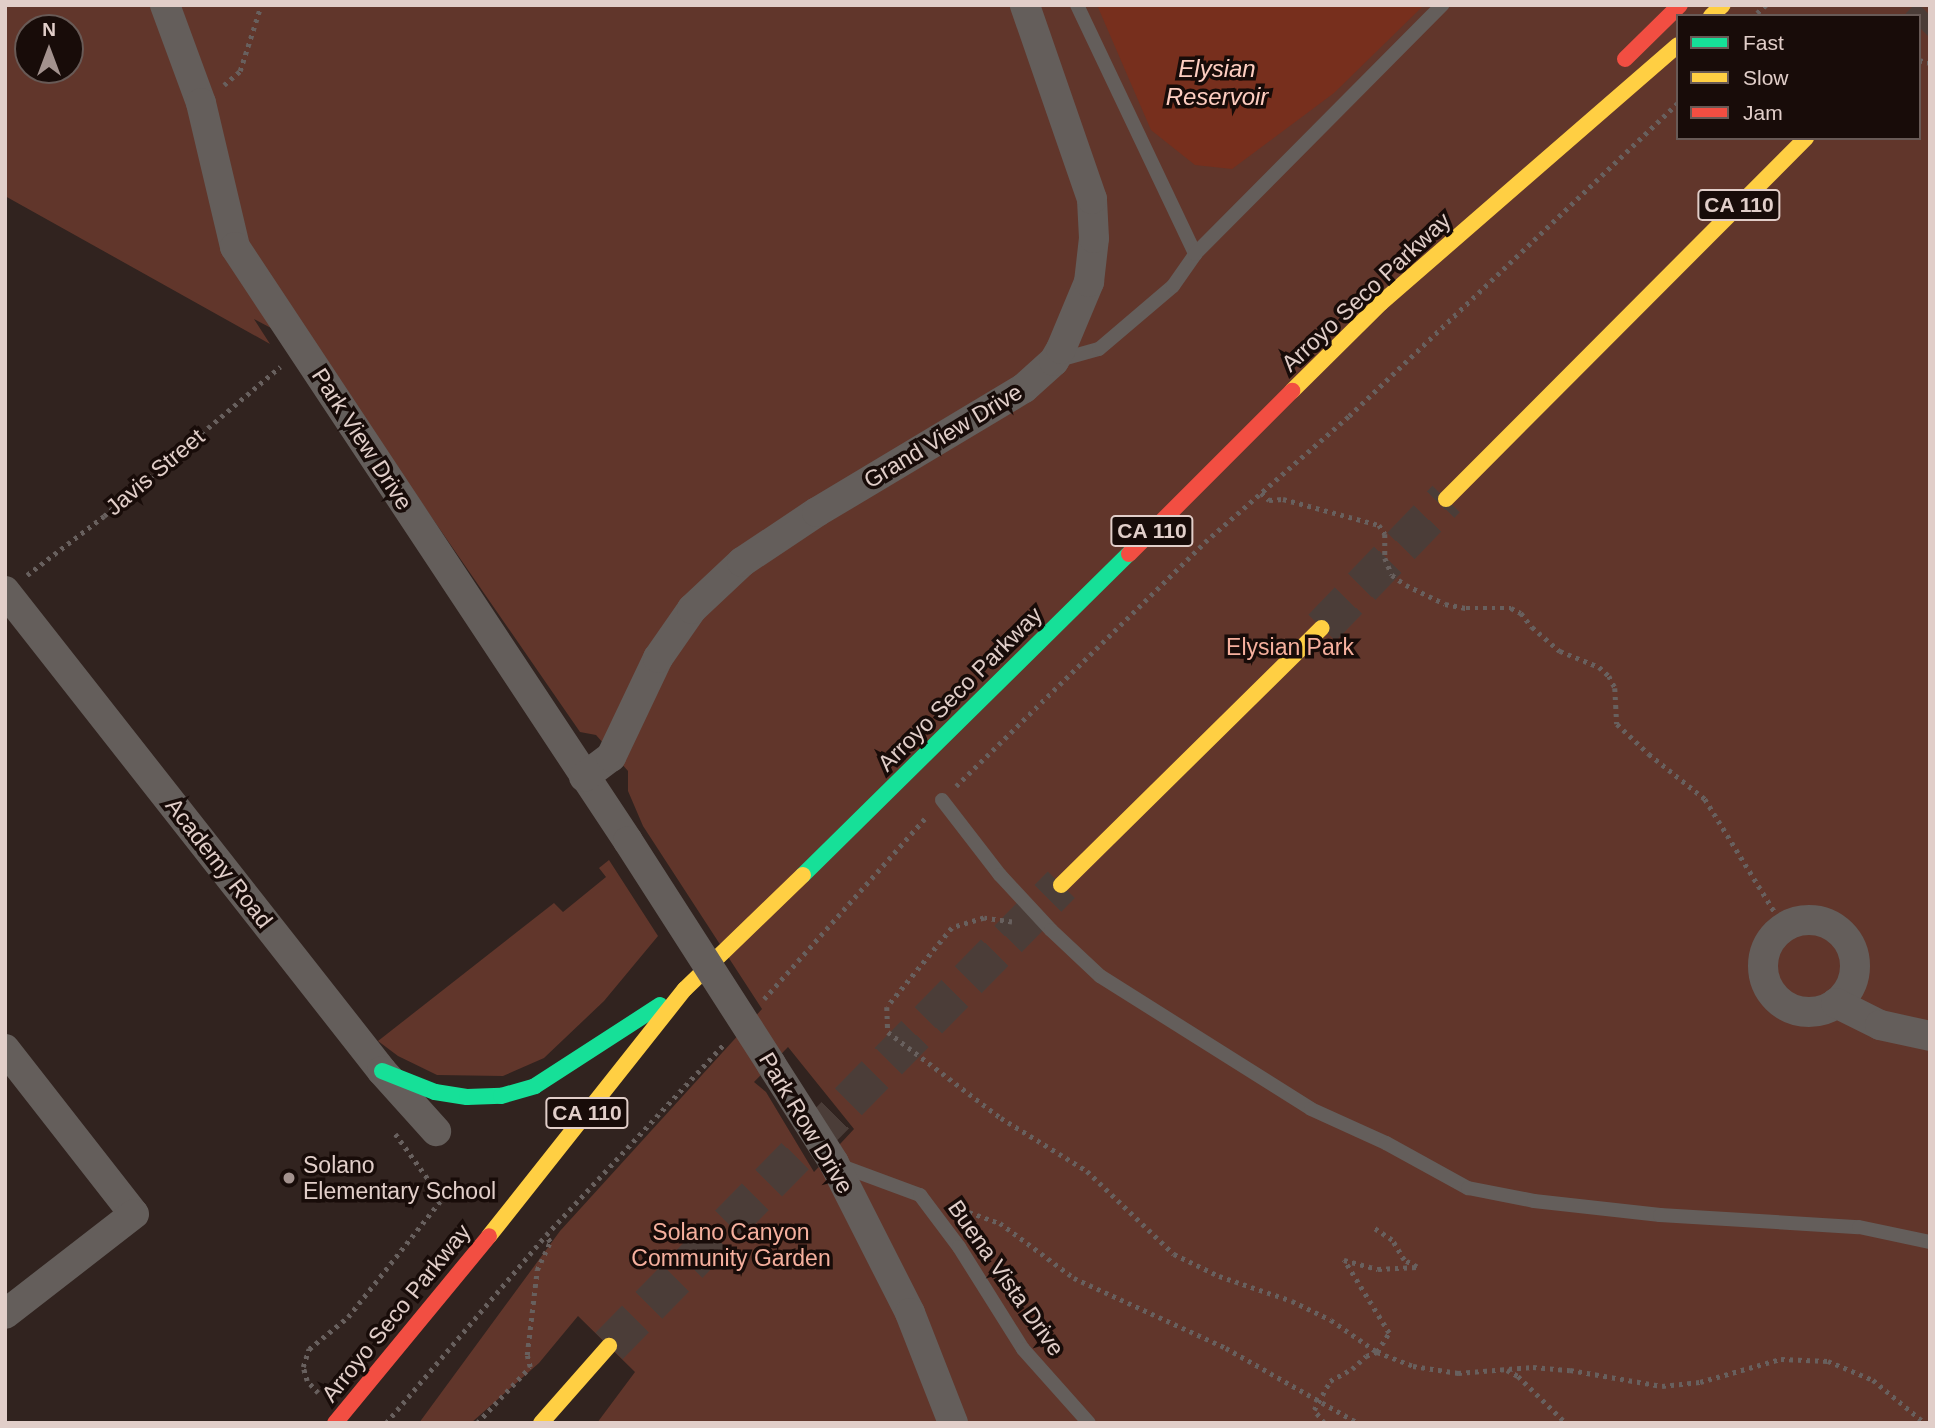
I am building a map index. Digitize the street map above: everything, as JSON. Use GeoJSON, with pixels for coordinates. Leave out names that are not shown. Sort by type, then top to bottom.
{"type":"FeatureCollection","features":[{"type":"Feature","properties":{"kind":"highway"},"geometry":{"type":"LineString","coordinates":[[1612,72],[1680,5]]}},
{"type":"Feature","properties":{"kind":"highway","name":"Arroyo Seco Parkway"},"geometry":{"type":"LineString","coordinates":[[335,1423],[489,1236],[685,989],[923,759],[1381,303],[1676,47]]}},
{"type":"Feature","properties":{"kind":"highway"},"geometry":{"type":"LineString","coordinates":[[1381,303],[1555,130]]}},
{"type":"Feature","properties":{"kind":"highway","name":"CA 110"},"geometry":{"type":"LineString","coordinates":[[1446,499],[1804,140]]}},
{"type":"Feature","properties":{"kind":"highway"},"geometry":{"type":"LineString","coordinates":[[1061,885],[1322,628]]}},
{"type":"Feature","properties":{"kind":"highway"},"geometry":{"type":"LineString","coordinates":[[382,1071],[435,1092],[467,1097],[501,1096],[535,1086],[685,989]]}},
{"type":"Feature","properties":{"kind":"highway"},"geometry":{"type":"LineString","coordinates":[[541,1423],[609,1346]]}},
{"type":"Feature","properties":{"kind":"street","name":"Park View Drive"},"geometry":{"type":"LineString","coordinates":[[165,5],[201,103],[235,247],[628,841]]}},
{"type":"Feature","properties":{"kind":"street","name":"Grand View Drive"},"geometry":{"type":"LineString","coordinates":[[584,777],[611,757],[658,658],[692,609],[742,562],[817,512],[1024,388],[1054,361],[1089,282],[1094,238],[1093,199],[1025,5]]}},
{"type":"Feature","properties":{"kind":"street","name":"Academy Road"},"geometry":{"type":"LineString","coordinates":[[6,592],[382,1071],[436,1131]]}},
{"type":"Feature","properties":{"kind":"street","name":"Park Row Drive"},"geometry":{"type":"LineString","coordinates":[[628,841],[834,1163],[909,1312],[953,1423]]}},
{"type":"Feature","properties":{"kind":"street"},"geometry":{"type":"LineString","coordinates":[[1814,920],[1829,925],[1850,947],[1855,961],[1853,977],[1847,991],[1836,1003],[1809,1012],[1781,1003],[1771,992],[1765,979],[1764,957],[1773,937],[1784,927],[1798,921],[1814,920]]}},
{"type":"Feature","properties":{"kind":"street"},"geometry":{"type":"LineString","coordinates":[[1836,1003],[1881,1024],[1930,1036]]}},
{"type":"Feature","properties":{"kind":"street"},"geometry":{"type":"LineString","coordinates":[[5,1049],[134,1214],[5,1314]]}},
{"type":"Feature","properties":{"kind":"lane"},"geometry":{"type":"LineString","coordinates":[[1077,5],[1195,254]]}},
{"type":"Feature","properties":{"kind":"lane"},"geometry":{"type":"LineString","coordinates":[[1054,361],[1099,349],[1173,286],[1195,254],[1442,5]]}},
{"type":"Feature","properties":{"kind":"lane"},"geometry":{"type":"LineString","coordinates":[[942,800],[976,846],[1051,930],[1100,976],[1311,1110],[1386,1143],[1468,1188],[1534,1200],[1660,1215],[1859,1227],[1930,1242]]}},
{"type":"Feature","properties":{"kind":"lane","name":"Buena Vista Drive"},"geometry":{"type":"LineString","coordinates":[[834,1163],[920,1195],[1023,1349],[1088,1423]]}},
{"type":"Feature","properties":{"kind":"path"},"geometry":{"type":"LineString","coordinates":[[201,103],[240,71],[261,5]]}},
{"type":"Feature","properties":{"kind":"path"},"geometry":{"type":"LineString","coordinates":[[760,1004],[942,800],[1205,542],[1349,416],[1676,105]]}},
{"type":"Feature","properties":{"kind":"path","name":"Javis Street"},"geometry":{"type":"LineString","coordinates":[[6,592],[104,516],[302,348]]}},
{"type":"Feature","properties":{"kind":"path"},"geometry":{"type":"LineString","coordinates":[[1261,493],[1269,500],[1283,499],[1379,525],[1385,534],[1385,558],[1392,575],[1406,585],[1445,604],[1465,608],[1511,608],[1521,613],[1560,651],[1599,667],[1609,676],[1615,688],[1617,724],[1705,799],[1784,927]]}},
{"type":"Feature","properties":{"kind":"path"},"geometry":{"type":"LineString","coordinates":[[1051,930],[984,918],[952,928],[887,1007],[888,1032],[1001,1118],[1087,1171],[1174,1254],[1219,1276],[1292,1301],[1331,1320],[1377,1352],[1413,1366],[1458,1373],[1506,1369],[1570,1370],[1662,1386],[1700,1382],[1781,1359],[1828,1361],[1873,1380],[1925,1423]]}},
{"type":"Feature","properties":{"kind":"path"},"geometry":{"type":"LineString","coordinates":[[386,1423],[546,1235],[732,1035]]}},
{"type":"Feature","properties":{"kind":"path"},"geometry":{"type":"LineString","coordinates":[[307,1381],[303,1367],[309,1349],[348,1317],[442,1199],[393,1131]]}},
{"type":"Feature","properties":{"kind":"path"},"geometry":{"type":"LineString","coordinates":[[938,1219],[969,1212],[1000,1223],[1074,1278],[1226,1348],[1358,1423]]}},
{"type":"Feature","properties":{"kind":"path"},"geometry":{"type":"LineString","coordinates":[[1324,1423],[1314,1410],[1330,1381],[1352,1369],[1366,1356],[1377,1352],[1389,1333],[1343,1260],[1378,1269],[1417,1267],[1404,1260],[1392,1240],[1372,1227]]}},
{"type":"Feature","properties":{"kind":"path"},"geometry":{"type":"LineString","coordinates":[[477,1423],[530,1367],[527,1355],[537,1270],[550,1242],[546,1235]]}},
{"type":"Feature","properties":{"kind":"path"},"geometry":{"type":"LineString","coordinates":[[1506,1369],[1518,1376],[1566,1423]]}},
{"type":"Feature","properties":{"kind":"green space","name":"Elysian Park"},"geometry":{"type":"Polygon","coordinates":[[[5,5],[1930,5],[1930,1423],[597,1423],[635,1372],[578,1316],[539,1363],[471,1423],[419,1423],[560,1231],[762,1009],[643,826],[628,791],[628,771],[596,735],[580,732],[318,353],[254,319],[270,344],[5,196],[5,5]],[[788,1047],[754,1082],[766,1092],[814,1172],[854,1129],[788,1047]]]}},
{"type":"Feature","properties":{"kind":"green space"},"geometry":{"type":"Polygon","coordinates":[[[609,860],[658,936],[604,1001],[544,1058],[503,1076],[437,1075],[398,1056],[378,1041],[554,903],[563,912],[606,877],[599,868],[609,860]]]}},
{"type":"Feature","properties":{"kind":"water","name":"Elysian Reservoir"},"geometry":{"type":"Polygon","coordinates":[[[1097,5],[1424,5],[1334,93],[1232,169],[1195,165],[1151,130],[1097,5]]]}},
{"type":"Feature","properties":{"kind":"tunnel"},"geometry":{"type":"LineString","coordinates":[[1921,25],[1930,16]]}},
{"type":"Feature","properties":{"kind":"tunnel"},"geometry":{"type":"LineString","coordinates":[[1322,628],[1446,499]]}},
{"type":"Feature","properties":{"kind":"tunnel"},"geometry":{"type":"LineString","coordinates":[[609,1346],[1061,885]]}},
{"type":"Feature","properties":{"kind":"traffic: fast"},"geometry":{"type":"LineString","coordinates":[[803,875],[1129,554]]}},
{"type":"Feature","properties":{"kind":"traffic: fast"},"geometry":{"type":"LineString","coordinates":[[382,1071],[435,1092],[467,1097],[501,1096],[535,1086],[660,1005]]}},
{"type":"Feature","properties":{"kind":"traffic: slow"},"geometry":{"type":"LineString","coordinates":[[1713,14],[1723,5]]}},
{"type":"Feature","properties":{"kind":"traffic: slow"},"geometry":{"type":"LineString","coordinates":[[1292,391],[1381,303],[1676,47]]}},
{"type":"Feature","properties":{"kind":"traffic: slow"},"geometry":{"type":"LineString","coordinates":[[1446,499],[1804,140]]}},
{"type":"Feature","properties":{"kind":"traffic: slow"},"geometry":{"type":"LineString","coordinates":[[1061,885],[1322,628]]}},
{"type":"Feature","properties":{"kind":"traffic: slow"},"geometry":{"type":"LineString","coordinates":[[489,1236],[685,989],[803,875]]}},
{"type":"Feature","properties":{"kind":"traffic: slow"},"geometry":{"type":"LineString","coordinates":[[541,1423],[609,1346]]}},
{"type":"Feature","properties":{"kind":"traffic: jam"},"geometry":{"type":"LineString","coordinates":[[1625,59],[1680,5]]}},
{"type":"Feature","properties":{"kind":"traffic: jam"},"geometry":{"type":"LineString","coordinates":[[1129,554],[1292,391]]}},
{"type":"Feature","properties":{"kind":"traffic: jam"},"geometry":{"type":"LineString","coordinates":[[335,1423],[489,1236]]}},
{"type":"Feature","properties":{"kind":"place","name":"Solano Elementary School"},"geometry":{"type":"Point","coordinates":[289,1178]}},
{"type":"Feature","properties":{"kind":"park label","name":"Solano Canyon Community Garden"},"geometry":{"type":"Point","coordinates":[731,1245]}}]}
